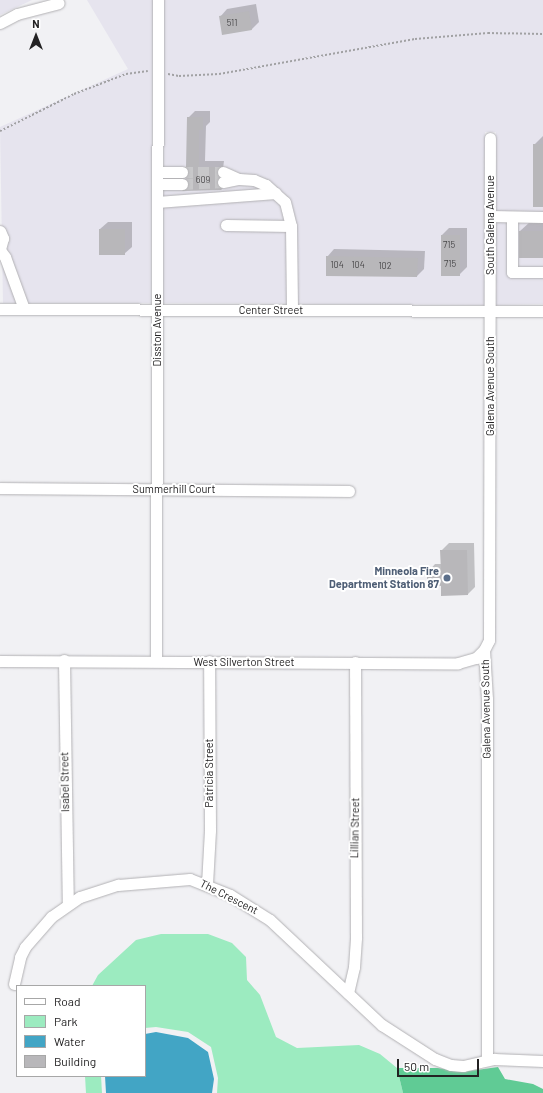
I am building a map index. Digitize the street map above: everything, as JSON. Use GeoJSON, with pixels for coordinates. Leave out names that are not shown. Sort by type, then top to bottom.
{"type":"FeatureCollection","features":[{"type":"Feature","properties":{"kind":"street","name":"Disston Avenue"},"geometry":{"type":"LineString","coordinates":[[156,661],[158,489],[158,0]]}},
{"type":"Feature","properties":{"kind":"street"},"geometry":{"type":"LineString","coordinates":[[0,22],[17,14],[59,3]]}},
{"type":"Feature","properties":{"kind":"street","name":"South Galena Avenue"},"geometry":{"type":"LineString","coordinates":[[490,138],[491,311]]}},
{"type":"Feature","properties":{"kind":"street"},"geometry":{"type":"LineString","coordinates":[[158,172],[182,172]]}},
{"type":"Feature","properties":{"kind":"street"},"geometry":{"type":"LineString","coordinates":[[223,178],[254,180],[276,193],[285,202],[291,226],[292,310]]}},
{"type":"Feature","properties":{"kind":"street"},"geometry":{"type":"LineString","coordinates":[[158,184],[182,184]]}},
{"type":"Feature","properties":{"kind":"street"},"geometry":{"type":"LineString","coordinates":[[157,202],[276,193]]}},
{"type":"Feature","properties":{"kind":"street"},"geometry":{"type":"LineString","coordinates":[[491,216],[543,217]]}},
{"type":"Feature","properties":{"kind":"street"},"geometry":{"type":"LineString","coordinates":[[512,217],[512,272],[543,272]]}},
{"type":"Feature","properties":{"kind":"street"},"geometry":{"type":"LineString","coordinates":[[226,225],[291,226]]}},
{"type":"Feature","properties":{"kind":"street"},"geometry":{"type":"LineString","coordinates":[[0,231],[3,238],[0,249],[5,257],[24,309]]}},
{"type":"Feature","properties":{"kind":"street","name":"Center Street"},"geometry":{"type":"LineString","coordinates":[[0,309],[543,311]]}},
{"type":"Feature","properties":{"kind":"street","name":"Galena Avenue South"},"geometry":{"type":"LineString","coordinates":[[487,1060],[487,699],[484,650],[489,640],[491,311]]}},
{"type":"Feature","properties":{"kind":"street","name":"Summerhill Court"},"geometry":{"type":"LineString","coordinates":[[0,488],[349,491]]}},
{"type":"Feature","properties":{"kind":"street","name":"West Silverton Street"},"geometry":{"type":"LineString","coordinates":[[0,661],[64,660],[458,663],[476,658],[484,650]]}},
{"type":"Feature","properties":{"kind":"street","name":"Isabel Street"},"geometry":{"type":"LineString","coordinates":[[64,660],[68,904]]}},
{"type":"Feature","properties":{"kind":"street","name":"Patricia Street"},"geometry":{"type":"LineString","coordinates":[[207,884],[210,830],[209,661]]}},
{"type":"Feature","properties":{"kind":"street","name":"Lillian Street"},"geometry":{"type":"LineString","coordinates":[[348,993],[354,967],[356,937],[355,662]]}},
{"type":"Feature","properties":{"kind":"street","name":"The Crescent"},"geometry":{"type":"LineString","coordinates":[[14,984],[25,947],[51,917],[68,904],[94,891],[125,884],[190,879],[207,884],[251,907],[270,920],[397,1037],[443,1064],[463,1066],[487,1060],[543,1061]]}},
{"type":"Feature","properties":{"kind":"path"},"geometry":{"type":"LineString","coordinates":[[0,131],[74,94],[126,74],[148,70],[179,76],[219,74],[415,39],[488,33],[543,34]]}},
{"type":"Feature","properties":{"kind":"shaded area"},"geometry":{"type":"Polygon","coordinates":[[[0,0],[32,0],[0,15],[0,0]]]}},
{"type":"Feature","properties":{"kind":"shaded area"},"geometry":{"type":"Polygon","coordinates":[[[87,0],[153,0],[151,303],[3,303],[0,127],[128,69],[87,0]]]}},
{"type":"Feature","properties":{"kind":"shaded area"},"geometry":{"type":"Polygon","coordinates":[[[164,0],[543,0],[543,304],[496,305],[496,132],[485,132],[485,305],[163,303],[164,0]]]}},
{"type":"Feature","properties":{"kind":"green space"},"geometry":{"type":"Polygon","coordinates":[[[161,934],[208,934],[232,943],[246,957],[247,980],[260,995],[276,1037],[297,1048],[359,1045],[380,1054],[397,1068],[403,1093],[217,1093],[218,1078],[211,1047],[188,1032],[156,1027],[146,1028],[146,985],[93,985],[98,975],[136,940],[161,934]]]}},
{"type":"Feature","properties":{"kind":"green space"},"geometry":{"type":"Polygon","coordinates":[[[498,1067],[505,1079],[533,1084],[543,1089],[543,1093],[403,1093],[397,1068],[438,1068],[462,1072],[498,1067]]]}},
{"type":"Feature","properties":{"kind":"green space"},"geometry":{"type":"Polygon","coordinates":[[[85,1077],[101,1077],[102,1093],[86,1093],[85,1077]]]}},
{"type":"Feature","properties":{"kind":"water"},"geometry":{"type":"Polygon","coordinates":[[[156,1032],[188,1038],[208,1052],[214,1079],[212,1093],[106,1093],[105,1077],[146,1077],[146,1034],[156,1032]]]}},
{"type":"Feature","properties":{"kind":"building"},"geometry":{"type":"Polygon","coordinates":[[[249,11],[252,30],[222,35],[219,16],[249,11]]]}},
{"type":"Feature","properties":{"kind":"building"},"geometry":{"type":"Polygon","coordinates":[[[187,117],[203,117],[203,130],[199,130],[199,167],[218,167],[216,183],[222,190],[182,191],[189,184],[186,178],[189,172],[186,167],[187,117]]]}},
{"type":"Feature","properties":{"kind":"building"},"geometry":{"type":"Polygon","coordinates":[[[533,144],[543,144],[543,207],[533,207],[533,144]]]}},
{"type":"Feature","properties":{"kind":"building"},"geometry":{"type":"Polygon","coordinates":[[[99,229],[125,229],[125,255],[99,255],[99,229]]]}},
{"type":"Feature","properties":{"kind":"building"},"geometry":{"type":"Polygon","coordinates":[[[519,231],[543,231],[543,258],[519,258],[519,231]]]}},
{"type":"Feature","properties":{"kind":"building"},"geometry":{"type":"Polygon","coordinates":[[[441,235],[460,235],[460,276],[441,276],[441,235]]]}},
{"type":"Feature","properties":{"kind":"building"},"geometry":{"type":"Polygon","coordinates":[[[326,256],[418,258],[417,277],[326,276],[326,256]]]}},
{"type":"Feature","properties":{"kind":"building","name":"Minneola Fire Department Station 87"},"geometry":{"type":"Polygon","coordinates":[[[440,550],[467,550],[468,595],[441,596],[441,586],[427,584],[427,571],[441,571],[440,550]]]}},
{"type":"Feature","properties":{"kind":"tunnel"},"geometry":{"type":"LineString","coordinates":[[182,172],[223,172]]}},
{"type":"Feature","properties":{"kind":"tunnel"},"geometry":{"type":"LineString","coordinates":[[182,184],[223,182]]}},
{"type":"Feature","properties":{"kind":"place","name":"Minneola Fire Department Station 87"},"geometry":{"type":"Point","coordinates":[447,578]}}]}
